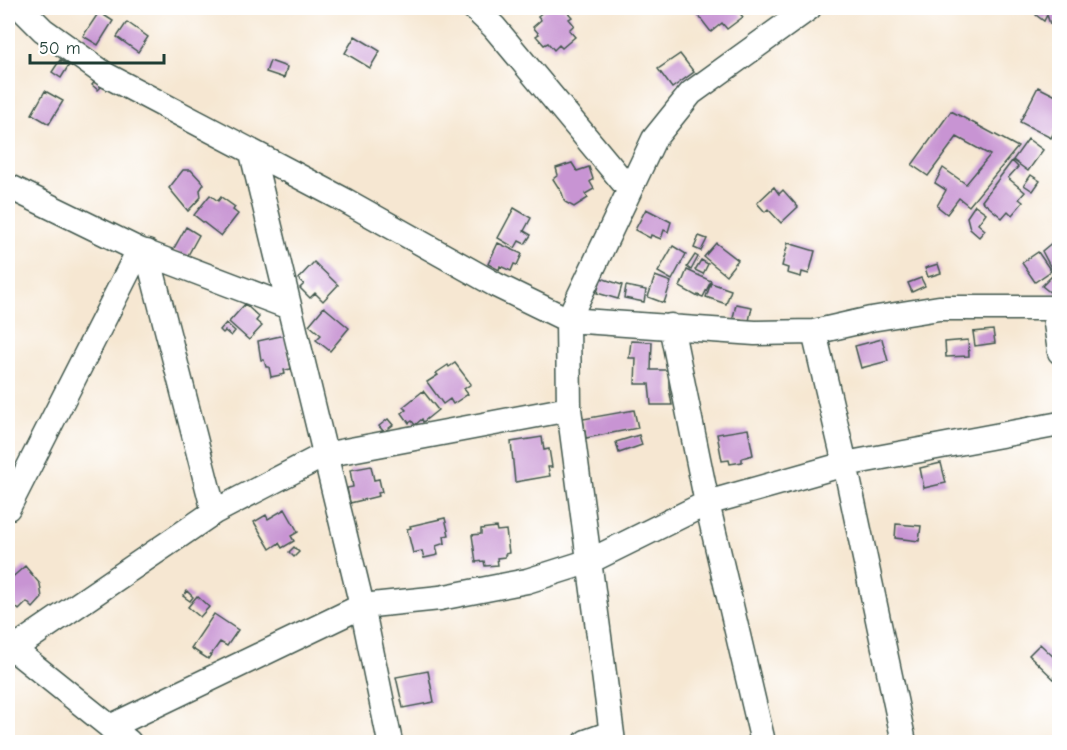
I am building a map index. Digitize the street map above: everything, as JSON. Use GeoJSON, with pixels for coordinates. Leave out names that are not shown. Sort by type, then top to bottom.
{"type":"FeatureCollection","features":[{"type":"Feature","properties":{"kind":"street"},"geometry":{"type":"LineString","coordinates":[[21,8],[43,30],[106,75],[384,221],[496,285],[568,320],[755,333],[814,332],[871,319],[939,308],[1057,308],[1059,352]]}},
{"type":"Feature","properties":{"kind":"street"},"geometry":{"type":"LineString","coordinates":[[474,8],[494,27],[629,189]]}},
{"type":"Feature","properties":{"kind":"street"},"geometry":{"type":"LineString","coordinates":[[586,742],[612,738],[569,409],[568,320],[654,140],[691,93],[809,8]]}},
{"type":"Feature","properties":{"kind":"street"},"geometry":{"type":"LineString","coordinates":[[252,153],[362,606],[390,742]]}},
{"type":"Feature","properties":{"kind":"street"},"geometry":{"type":"LineString","coordinates":[[8,186],[143,251],[289,307]]}},
{"type":"Feature","properties":{"kind":"street"},"geometry":{"type":"LineString","coordinates":[[8,508],[143,251]]}},
{"type":"Feature","properties":{"kind":"street"},"geometry":{"type":"LineString","coordinates":[[143,251],[214,512]]}},
{"type":"Feature","properties":{"kind":"street"},"geometry":{"type":"LineString","coordinates":[[671,326],[707,504],[763,742]]}},
{"type":"Feature","properties":{"kind":"street"},"geometry":{"type":"LineString","coordinates":[[814,332],[845,464],[904,742]]}},
{"type":"Feature","properties":{"kind":"street"},"geometry":{"type":"LineString","coordinates":[[129,742],[10,647],[214,512],[324,455],[569,409]]}},
{"type":"Feature","properties":{"kind":"street"},"geometry":{"type":"LineString","coordinates":[[110,727],[362,606],[440,598],[516,583],[590,561],[707,504],[845,464],[1059,424]]}},
{"type":"Feature","properties":{"kind":"building"},"geometry":{"type":"Polygon","coordinates":[[[547,8],[564,8],[572,17],[569,19],[574,25],[569,30],[575,37],[562,48],[559,45],[554,50],[548,43],[544,45],[536,36],[539,34],[533,27],[541,20],[538,16],[547,8]]]}},
{"type":"Feature","properties":{"kind":"building"},"geometry":{"type":"Polygon","coordinates":[[[697,8],[735,8],[743,17],[727,29],[722,23],[711,32],[694,10],[697,8]]]}},
{"type":"Feature","properties":{"kind":"building"},"geometry":{"type":"Polygon","coordinates":[[[1035,8],[1060,8],[1060,15],[1054,26],[1050,24],[1047,15],[1044,21],[1036,15],[1038,9],[1035,8]]]}},
{"type":"Feature","properties":{"kind":"building"},"geometry":{"type":"Polygon","coordinates":[[[99,12],[113,21],[98,45],[83,36],[99,12]]]}},
{"type":"Feature","properties":{"kind":"building"},"geometry":{"type":"Polygon","coordinates":[[[127,22],[148,37],[138,52],[117,37],[127,22]]]}},
{"type":"Feature","properties":{"kind":"building"},"geometry":{"type":"Polygon","coordinates":[[[355,36],[380,51],[370,68],[345,53],[355,36]]]}},
{"type":"Feature","properties":{"kind":"building"},"geometry":{"type":"Polygon","coordinates":[[[680,54],[694,72],[672,88],[658,69],[680,54]]]}},
{"type":"Feature","properties":{"kind":"building"},"geometry":{"type":"Polygon","coordinates":[[[60,60],[69,65],[61,78],[52,72],[60,60]]]}},
{"type":"Feature","properties":{"kind":"building"},"geometry":{"type":"Polygon","coordinates":[[[270,61],[287,67],[284,78],[266,72],[270,61]]]}},
{"type":"Feature","properties":{"kind":"building"},"geometry":{"type":"Polygon","coordinates":[[[96,80],[102,86],[98,90],[92,85],[96,80]]]}},
{"type":"Feature","properties":{"kind":"building"},"geometry":{"type":"Polygon","coordinates":[[[1038,87],[1060,98],[1060,129],[1055,130],[1051,138],[1020,122],[1038,87]]]}},
{"type":"Feature","properties":{"kind":"building"},"geometry":{"type":"Polygon","coordinates":[[[45,91],[63,101],[49,124],[32,114],[45,91]]]}},
{"type":"Feature","properties":{"kind":"building"},"geometry":{"type":"Polygon","coordinates":[[[951,111],[1018,147],[969,206],[959,198],[947,214],[937,206],[946,190],[935,183],[943,168],[966,184],[990,155],[957,137],[928,176],[912,165],[951,111]]]}},
{"type":"Feature","properties":{"kind":"building"},"geometry":{"type":"Polygon","coordinates":[[[1028,139],[1043,150],[1028,171],[1013,160],[1028,139]]]}},
{"type":"Feature","properties":{"kind":"building"},"geometry":{"type":"Polygon","coordinates":[[[1012,161],[1018,167],[1008,178],[1025,192],[1019,199],[1023,202],[1012,215],[1008,211],[1002,218],[982,201],[1012,161]]]}},
{"type":"Feature","properties":{"kind":"building"},"geometry":{"type":"Polygon","coordinates":[[[572,163],[577,171],[589,167],[593,179],[590,182],[594,189],[585,194],[588,198],[574,207],[565,202],[553,179],[558,175],[556,168],[572,163]]]}},
{"type":"Feature","properties":{"kind":"building"},"geometry":{"type":"Polygon","coordinates":[[[183,170],[191,170],[204,184],[200,190],[201,197],[188,211],[169,188],[183,170]]]}},
{"type":"Feature","properties":{"kind":"building"},"geometry":{"type":"Polygon","coordinates":[[[1031,175],[1040,181],[1033,191],[1024,185],[1031,175]]]}},
{"type":"Feature","properties":{"kind":"building"},"geometry":{"type":"Polygon","coordinates":[[[774,187],[779,194],[783,190],[798,207],[781,223],[768,209],[765,212],[757,203],[774,187]]]}},
{"type":"Feature","properties":{"kind":"building"},"geometry":{"type":"Polygon","coordinates":[[[210,195],[218,201],[221,197],[235,207],[233,210],[238,214],[221,236],[194,215],[210,195]]]}},
{"type":"Feature","properties":{"kind":"building"},"geometry":{"type":"Polygon","coordinates":[[[975,205],[986,213],[978,224],[985,230],[979,237],[970,229],[967,217],[975,205]]]}},
{"type":"Feature","properties":{"kind":"building"},"geometry":{"type":"Polygon","coordinates":[[[514,208],[531,218],[524,231],[531,235],[525,244],[519,241],[515,248],[498,238],[514,208]]]}},
{"type":"Feature","properties":{"kind":"building"},"geometry":{"type":"Polygon","coordinates":[[[646,209],[671,222],[668,232],[664,230],[661,239],[651,235],[650,238],[635,230],[646,209]]]}},
{"type":"Feature","properties":{"kind":"building"},"geometry":{"type":"Polygon","coordinates":[[[186,227],[199,235],[187,257],[173,250],[186,227]]]}},
{"type":"Feature","properties":{"kind":"building"},"geometry":{"type":"Polygon","coordinates":[[[699,236],[707,239],[701,251],[694,248],[699,236]]]}},
{"type":"Feature","properties":{"kind":"building"},"geometry":{"type":"Polygon","coordinates":[[[1060,236],[1060,265],[1051,268],[1042,251],[1060,236]]]}},
{"type":"Feature","properties":{"kind":"building"},"geometry":{"type":"Polygon","coordinates":[[[498,243],[522,254],[511,271],[500,266],[499,270],[488,264],[498,243]]]}},
{"type":"Feature","properties":{"kind":"building"},"geometry":{"type":"Polygon","coordinates":[[[716,243],[738,260],[726,275],[704,257],[716,243]]]}},
{"type":"Feature","properties":{"kind":"building"},"geometry":{"type":"Polygon","coordinates":[[[788,243],[815,251],[809,274],[802,272],[801,277],[787,273],[788,268],[782,266],[788,243]]]}},
{"type":"Feature","properties":{"kind":"building"},"geometry":{"type":"Polygon","coordinates":[[[673,246],[686,254],[672,280],[658,272],[673,246]]]}},
{"type":"Feature","properties":{"kind":"building"},"geometry":{"type":"Polygon","coordinates":[[[1038,252],[1051,271],[1035,282],[1022,263],[1038,252]]]}},
{"type":"Feature","properties":{"kind":"building"},"geometry":{"type":"Polygon","coordinates":[[[695,255],[698,257],[691,270],[687,267],[695,255]]]}},
{"type":"Feature","properties":{"kind":"building"},"geometry":{"type":"Polygon","coordinates":[[[701,260],[708,264],[703,274],[695,270],[701,260]]]}},
{"type":"Feature","properties":{"kind":"building"},"geometry":{"type":"Polygon","coordinates":[[[314,262],[338,285],[323,301],[315,293],[310,298],[300,288],[304,284],[298,279],[314,262]]]}},
{"type":"Feature","properties":{"kind":"building"},"geometry":{"type":"Polygon","coordinates":[[[938,264],[941,273],[928,277],[925,268],[938,264]]]}},
{"type":"Feature","properties":{"kind":"building"},"geometry":{"type":"Polygon","coordinates":[[[687,270],[711,281],[703,297],[698,295],[698,297],[680,287],[687,270]]]}},
{"type":"Feature","properties":{"kind":"building"},"geometry":{"type":"Polygon","coordinates":[[[1060,275],[1060,293],[1052,294],[1042,286],[1052,276],[1060,275]]]}},
{"type":"Feature","properties":{"kind":"building"},"geometry":{"type":"Polygon","coordinates":[[[655,276],[671,282],[664,303],[648,297],[655,276]]]}},
{"type":"Feature","properties":{"kind":"building"},"geometry":{"type":"Polygon","coordinates":[[[601,278],[622,285],[618,299],[597,293],[601,278]]]}},
{"type":"Feature","properties":{"kind":"building"},"geometry":{"type":"Polygon","coordinates":[[[921,278],[925,286],[912,292],[908,283],[921,278]]]}},
{"type":"Feature","properties":{"kind":"building"},"geometry":{"type":"Polygon","coordinates":[[[711,283],[731,290],[726,304],[706,297],[711,283]]]}},
{"type":"Feature","properties":{"kind":"building"},"geometry":{"type":"Polygon","coordinates":[[[626,286],[646,290],[644,302],[624,298],[626,286]]]}},
{"type":"Feature","properties":{"kind":"building"},"geometry":{"type":"Polygon","coordinates":[[[245,304],[259,317],[256,321],[262,326],[249,340],[229,322],[245,304]]]}},
{"type":"Feature","properties":{"kind":"building"},"geometry":{"type":"Polygon","coordinates":[[[736,304],[752,307],[749,321],[733,318],[736,304]]]}},
{"type":"Feature","properties":{"kind":"building"},"geometry":{"type":"Polygon","coordinates":[[[324,307],[349,328],[330,351],[316,340],[321,335],[309,325],[324,307]]]}},
{"type":"Feature","properties":{"kind":"building"},"geometry":{"type":"Polygon","coordinates":[[[226,323],[235,331],[231,336],[220,330],[226,323]]]}},
{"type":"Feature","properties":{"kind":"building"},"geometry":{"type":"Polygon","coordinates":[[[993,330],[995,343],[975,346],[973,332],[993,330]]]}},
{"type":"Feature","properties":{"kind":"building"},"geometry":{"type":"Polygon","coordinates":[[[285,335],[291,369],[284,370],[285,374],[271,377],[269,367],[266,367],[264,360],[261,360],[258,341],[285,335]]]}},
{"type":"Feature","properties":{"kind":"building"},"geometry":{"type":"Polygon","coordinates":[[[882,339],[888,361],[861,368],[855,346],[882,339]]]}},
{"type":"Feature","properties":{"kind":"building"},"geometry":{"type":"Polygon","coordinates":[[[968,340],[969,356],[946,357],[945,342],[968,340]]]}},
{"type":"Feature","properties":{"kind":"building"},"geometry":{"type":"Polygon","coordinates":[[[631,341],[652,342],[651,370],[669,370],[672,405],[651,405],[649,384],[635,384],[636,358],[629,358],[631,341]]]}},
{"type":"Feature","properties":{"kind":"building"},"geometry":{"type":"Polygon","coordinates":[[[455,363],[471,384],[464,389],[468,394],[453,404],[450,399],[443,404],[427,382],[438,375],[436,373],[455,363]]]}},
{"type":"Feature","properties":{"kind":"building"},"geometry":{"type":"Polygon","coordinates":[[[423,391],[438,410],[423,422],[422,419],[415,425],[412,421],[409,423],[402,413],[406,410],[403,407],[423,391]]]}},
{"type":"Feature","properties":{"kind":"building"},"geometry":{"type":"Polygon","coordinates":[[[634,410],[638,428],[586,438],[583,419],[634,410]]]}},
{"type":"Feature","properties":{"kind":"building"},"geometry":{"type":"Polygon","coordinates":[[[388,419],[393,425],[384,432],[379,426],[388,419]]]}},
{"type":"Feature","properties":{"kind":"building"},"geometry":{"type":"Polygon","coordinates":[[[748,429],[753,455],[742,458],[742,462],[730,464],[729,460],[722,461],[717,434],[748,429]]]}},
{"type":"Feature","properties":{"kind":"building"},"geometry":{"type":"Polygon","coordinates":[[[639,435],[642,445],[619,453],[616,442],[639,435]]]}},
{"type":"Feature","properties":{"kind":"building"},"geometry":{"type":"Polygon","coordinates":[[[542,437],[544,450],[549,449],[552,467],[548,467],[550,476],[515,482],[511,442],[542,437]]]}},
{"type":"Feature","properties":{"kind":"building"},"geometry":{"type":"Polygon","coordinates":[[[941,463],[946,483],[924,488],[920,468],[941,463]]]}},
{"type":"Feature","properties":{"kind":"building"},"geometry":{"type":"Polygon","coordinates":[[[371,466],[374,480],[379,479],[382,492],[378,493],[379,496],[350,503],[347,488],[353,487],[350,470],[371,466]]]}},
{"type":"Feature","properties":{"kind":"building"},"geometry":{"type":"Polygon","coordinates":[[[285,509],[298,532],[291,536],[294,541],[282,548],[279,543],[270,549],[254,522],[266,515],[268,519],[285,509]]]}},
{"type":"Feature","properties":{"kind":"building"},"geometry":{"type":"Polygon","coordinates":[[[445,518],[449,535],[444,536],[445,543],[436,546],[438,555],[424,558],[422,551],[413,553],[407,529],[411,528],[410,526],[445,518]]]}},
{"type":"Feature","properties":{"kind":"building"},"geometry":{"type":"Polygon","coordinates":[[[896,524],[921,526],[919,541],[895,538],[896,524]]]}},
{"type":"Feature","properties":{"kind":"building"},"geometry":{"type":"Polygon","coordinates":[[[496,527],[497,531],[506,530],[509,553],[505,554],[505,557],[497,558],[498,565],[485,566],[484,561],[476,562],[472,535],[481,534],[481,529],[496,527]]]}},
{"type":"Feature","properties":{"kind":"building"},"geometry":{"type":"Polygon","coordinates":[[[294,547],[299,552],[294,557],[289,552],[294,547]]]}},
{"type":"Feature","properties":{"kind":"building"},"geometry":{"type":"Polygon","coordinates":[[[25,566],[40,584],[42,598],[33,608],[27,602],[19,610],[8,599],[8,581],[25,566]]]}},
{"type":"Feature","properties":{"kind":"building"},"geometry":{"type":"Polygon","coordinates":[[[187,591],[193,597],[190,601],[183,596],[187,591]]]}},
{"type":"Feature","properties":{"kind":"building"},"geometry":{"type":"Polygon","coordinates":[[[197,596],[209,607],[200,617],[188,607],[197,596]]]}},
{"type":"Feature","properties":{"kind":"building"},"geometry":{"type":"Polygon","coordinates":[[[214,614],[238,630],[227,646],[220,642],[208,659],[191,648],[214,614]]]}},
{"type":"Feature","properties":{"kind":"building"},"geometry":{"type":"Polygon","coordinates":[[[1040,644],[1060,663],[1060,685],[1029,655],[1040,644]]]}},
{"type":"Feature","properties":{"kind":"building"},"geometry":{"type":"Polygon","coordinates":[[[428,671],[434,702],[403,708],[396,677],[428,671]]]}}]}
